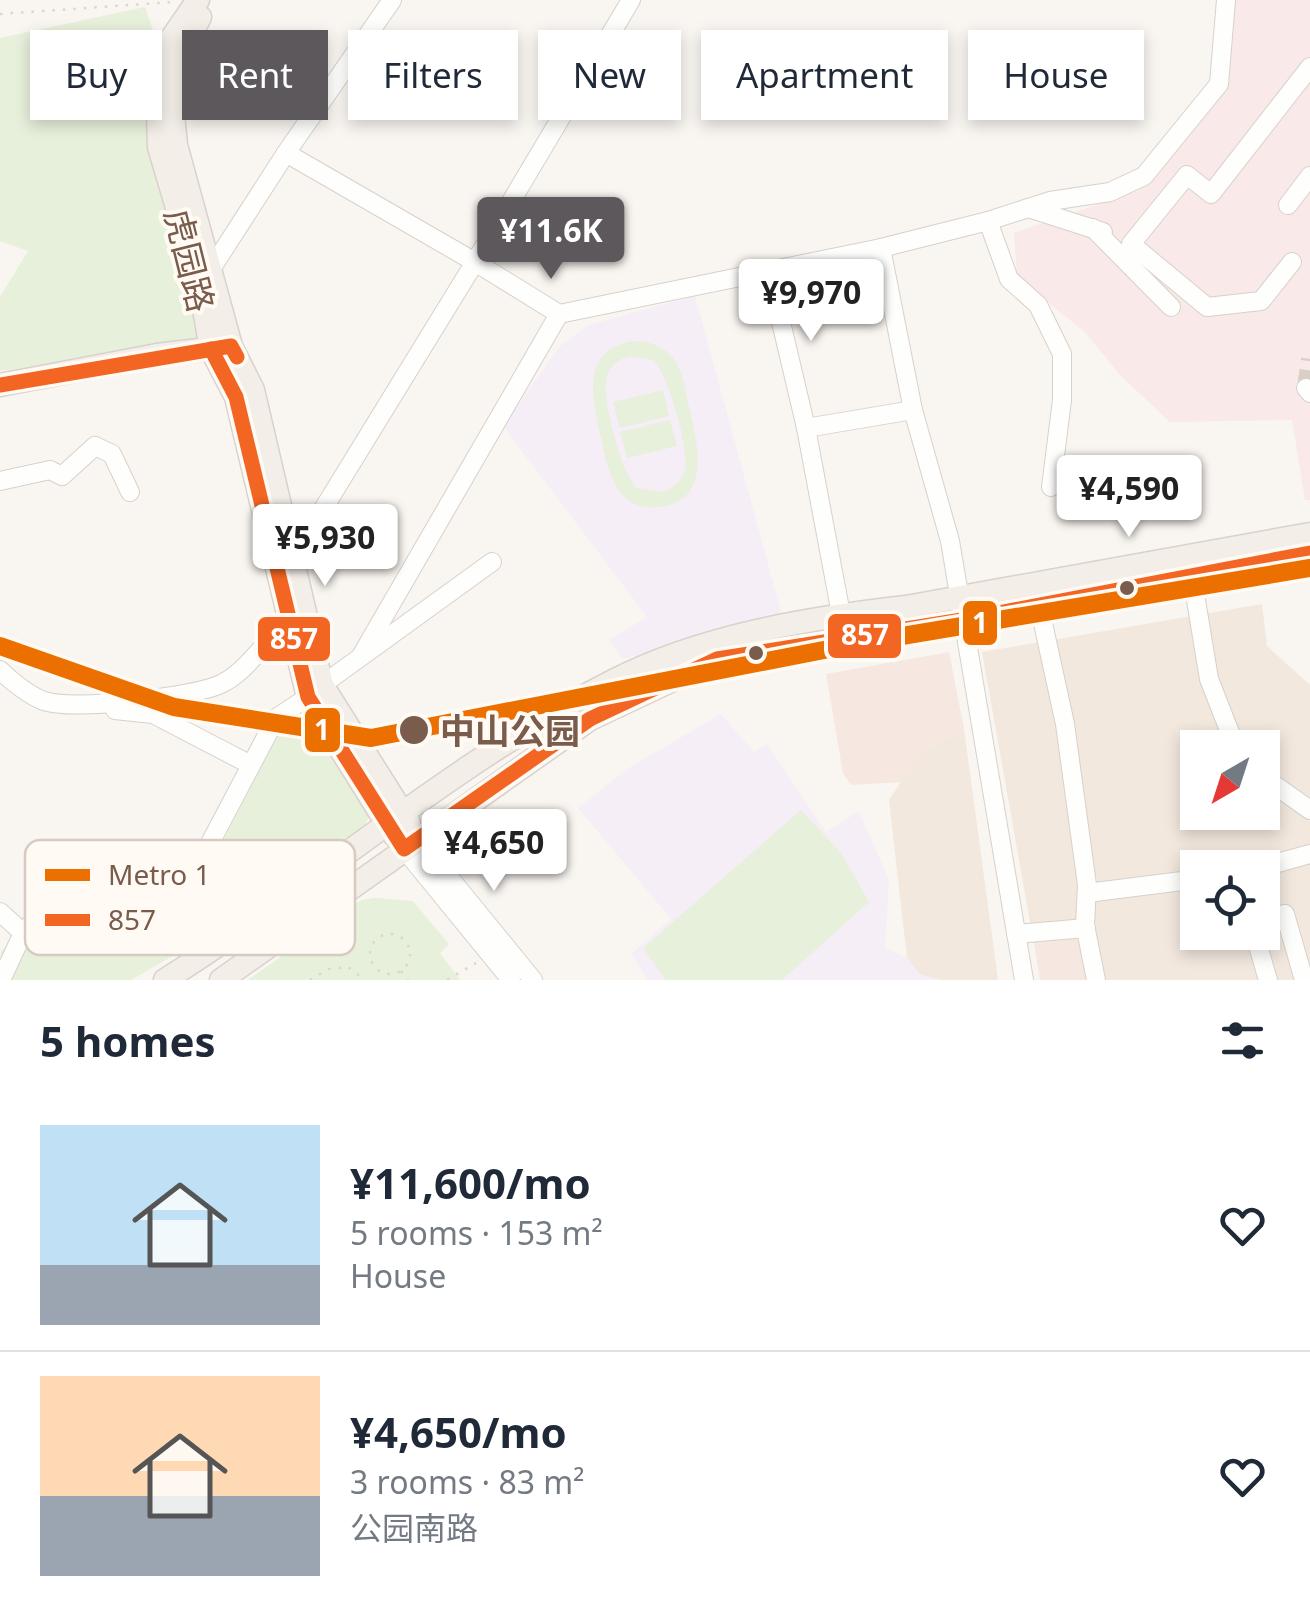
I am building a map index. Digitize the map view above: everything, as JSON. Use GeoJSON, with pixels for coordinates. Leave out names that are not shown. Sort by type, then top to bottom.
{"type":"FeatureCollection","features":[{"type":"Feature","properties":{"kind":"main road","name":"虎园路"},"geometry":{"type":"LineString","coordinates":[[197,0],[171,39],[157,84],[159,147],[206,276]]}},
{"type":"Feature","properties":{"kind":"main road","name":"虎园路"},"geometry":{"type":"LineString","coordinates":[[212,0],[178,61],[171,92],[176,145],[221,347],[315,691]]}},
{"type":"Feature","properties":{"kind":"main road"},"geometry":{"type":"LineString","coordinates":[[0,384],[221,347]]}},
{"type":"Feature","properties":{"kind":"main road"},"geometry":{"type":"LineString","coordinates":[[355,884],[590,719],[717,659],[1310,534]]}},
{"type":"Feature","properties":{"kind":"main road"},"geometry":{"type":"LineString","coordinates":[[355,843],[502,746],[614,680],[688,650],[841,614],[1038,605],[1310,553]]}},
{"type":"Feature","properties":{"kind":"main road","name":"虎园路"},"geometry":{"type":"LineString","coordinates":[[285,570],[291,624],[315,691],[411,844]]}},
{"type":"Feature","properties":{"kind":"main road"},"geometry":{"type":"LineString","coordinates":[[165,980],[204,955]]}},
{"type":"Feature","properties":{"kind":"main road"},"geometry":{"type":"LineString","coordinates":[[221,980],[256,955]]}},
{"type":"Feature","properties":{"kind":"street"},"geometry":{"type":"LineString","coordinates":[[206,276],[392,0]]}},
{"type":"Feature","properties":{"kind":"street"},"geometry":{"type":"LineString","coordinates":[[285,570],[631,0]]}},
{"type":"Feature","properties":{"kind":"street"},"geometry":{"type":"LineString","coordinates":[[286,153],[559,314],[881,248],[1028,208],[1110,192],[1144,176],[1219,84],[1226,0]]}},
{"type":"Feature","properties":{"kind":"street"},"geometry":{"type":"LineString","coordinates":[[1131,244],[1187,175],[1211,194],[1310,67]]}},
{"type":"Feature","properties":{"kind":"street"},"geometry":{"type":"LineString","coordinates":[[1288,205],[1310,176]]}},
{"type":"Feature","properties":{"kind":"street"},"geometry":{"type":"LineString","coordinates":[[1028,208],[1131,244],[1207,306],[1261,301],[1292,262]]}},
{"type":"Feature","properties":{"kind":"street"},"geometry":{"type":"LineString","coordinates":[[988,221],[1009,279],[1038,305],[1062,354],[1062,400],[1050,487]]}},
{"type":"Feature","properties":{"kind":"street"},"geometry":{"type":"LineString","coordinates":[[1093,228],[1171,307]]}},
{"type":"Feature","properties":{"kind":"street"},"geometry":{"type":"LineString","coordinates":[[881,248],[913,410],[950,541],[1024,980]]}},
{"type":"Feature","properties":{"kind":"street"},"geometry":{"type":"LineString","coordinates":[[769,271],[806,428],[841,614]]}},
{"type":"Feature","properties":{"kind":"street"},"geometry":{"type":"LineString","coordinates":[[362,656],[559,314]]}},
{"type":"Feature","properties":{"kind":"street"},"geometry":{"type":"LineString","coordinates":[[806,428],[913,410]]}},
{"type":"Feature","properties":{"kind":"street"},"geometry":{"type":"LineString","coordinates":[[0,481],[50,470],[62,476],[95,446],[112,454],[130,492]]}},
{"type":"Feature","properties":{"kind":"street"},"geometry":{"type":"LineString","coordinates":[[212,840],[276,718],[492,562]]}},
{"type":"Feature","properties":{"kind":"street"},"geometry":{"type":"LineString","coordinates":[[1192,576],[1209,679],[1229,730]]}},
{"type":"Feature","properties":{"kind":"street"},"geometry":{"type":"LineString","coordinates":[[1038,605],[1066,724],[1087,893],[1086,928],[1096,980]]}},
{"type":"Feature","properties":{"kind":"street"},"geometry":{"type":"LineString","coordinates":[[0,670],[45,702],[184,697],[224,684],[250,663],[273,634],[291,624]]}},
{"type":"Feature","properties":{"kind":"street"},"geometry":{"type":"LineString","coordinates":[[0,684],[31,704],[53,710],[152,714],[251,765]]}},
{"type":"Feature","properties":{"kind":"street"},"geometry":{"type":"LineString","coordinates":[[1280,789],[1310,810]]}},
{"type":"Feature","properties":{"kind":"street"},"geometry":{"type":"LineString","coordinates":[[411,844],[511,980]]}},
{"type":"Feature","properties":{"kind":"street"},"geometry":{"type":"LineString","coordinates":[[411,844],[532,980]]}},
{"type":"Feature","properties":{"kind":"street"},"geometry":{"type":"LineString","coordinates":[[1280,862],[1310,854]]}},
{"type":"Feature","properties":{"kind":"street"},"geometry":{"type":"LineString","coordinates":[[1087,893],[1180,881]]}},
{"type":"Feature","properties":{"kind":"street"},"geometry":{"type":"LineString","coordinates":[[0,912],[23,933]]}},
{"type":"Feature","properties":{"kind":"street"},"geometry":{"type":"LineString","coordinates":[[1260,950],[1270,980],[1302,975],[1285,914],[1280,915]]}},
{"type":"Feature","properties":{"kind":"street"},"geometry":{"type":"LineString","coordinates":[[1016,934],[1086,928]]}},
{"type":"Feature","properties":{"kind":"street"},"geometry":{"type":"LineString","coordinates":[[1,980],[25,931]]}},
{"type":"Feature","properties":{"kind":"path"},"geometry":{"type":"LineString","coordinates":[[0,14],[197,0]]}},
{"type":"Feature","properties":{"kind":"path"},"geometry":{"type":"LineString","coordinates":[[391,934],[407,942],[409,960],[401,970],[388,973],[376,967],[371,955],[379,938],[391,934]]}},
{"type":"Feature","properties":{"kind":"path"},"geometry":{"type":"LineString","coordinates":[[447,980],[491,955]]}},
{"type":"Feature","properties":{"kind":"path"},"geometry":{"type":"LineString","coordinates":[[310,980],[329,969],[348,967],[364,980]]}},
{"type":"Feature","properties":{"kind":"path"},"geometry":{"type":"LineString","coordinates":[[401,970],[408,980]]}},
{"type":"Feature","properties":{"kind":"shaded area"},"geometry":{"type":"Polygon","coordinates":[[[1232,0],[1310,0],[1310,500],[1305,500],[1292,420],[1170,422],[1120,375],[1085,332],[1017,278],[1014,233],[1137,191],[1221,89],[1232,0]]]}},
{"type":"Feature","properties":{"kind":"shaded area"},"geometry":{"type":"Polygon","coordinates":[[[695,296],[782,615],[623,659],[609,640],[647,617],[503,426],[559,347],[588,325],[695,296]]]}},
{"type":"Feature","properties":{"kind":"shaded area"},"geometry":{"type":"Polygon","coordinates":[[[1262,604],[1267,646],[1310,685],[1310,980],[1088,980],[1081,937],[1034,944],[982,652],[1262,604]]]}},
{"type":"Feature","properties":{"kind":"shaded area"},"geometry":{"type":"Polygon","coordinates":[[[949,652],[964,729],[920,753],[902,782],[851,785],[843,773],[826,674],[949,652]]]}},
{"type":"Feature","properties":{"kind":"shaded area"},"geometry":{"type":"Polygon","coordinates":[[[721,714],[754,752],[767,744],[826,832],[859,811],[889,880],[885,948],[907,958],[920,975],[942,980],[648,980],[631,954],[671,919],[578,808],[627,769],[721,714]]]}},
{"type":"Feature","properties":{"kind":"shaded area"},"geometry":{"type":"Polygon","coordinates":[[[964,729],[998,980],[942,980],[920,975],[907,958],[889,800],[920,753],[964,729]]]}},
{"type":"Feature","properties":{"kind":"shaded area"},"geometry":{"type":"Polygon","coordinates":[[[1081,937],[1088,980],[1040,980],[1034,944],[1081,937]]]}},
{"type":"Feature","properties":{"kind":"green space"},"geometry":{"type":"Polygon","coordinates":[[[145,7],[153,30],[37,30],[145,7]]]}},
{"type":"Feature","properties":{"kind":"green space"},"geometry":{"type":"Polygon","coordinates":[[[30,32],[30,120],[149,120],[151,162],[211,341],[0,371],[0,297],[28,251],[0,241],[0,38],[30,32]]]}},
{"type":"Feature","properties":{"kind":"green space"},"geometry":{"type":"Polygon","coordinates":[[[632,341],[654,344],[672,357],[682,375],[697,468],[688,494],[676,502],[644,507],[632,502],[622,494],[610,472],[593,390],[598,364],[616,346],[632,341]],[[630,356],[616,363],[607,376],[607,400],[619,452],[631,480],[637,488],[663,492],[682,477],[685,459],[671,395],[653,360],[630,356]]]}},
{"type":"Feature","properties":{"kind":"green space"},"geometry":{"type":"Polygon","coordinates":[[[663,390],[669,416],[620,428],[613,402],[663,390]]]}},
{"type":"Feature","properties":{"kind":"green space"},"geometry":{"type":"Polygon","coordinates":[[[670,420],[677,446],[627,458],[620,432],[670,420]]]}},
{"type":"Feature","properties":{"kind":"green space"},"geometry":{"type":"Polygon","coordinates":[[[320,711],[376,802],[355,845],[355,840],[224,840],[279,731],[320,711]]]}},
{"type":"Feature","properties":{"kind":"green space"},"geometry":{"type":"Polygon","coordinates":[[[801,810],[841,853],[869,902],[782,980],[666,980],[643,948],[801,810]]]}},
{"type":"Feature","properties":{"kind":"green space"},"geometry":{"type":"Polygon","coordinates":[[[361,900],[413,901],[449,944],[440,953],[460,980],[248,980],[283,955],[355,955],[355,904],[361,900]]]}},
{"type":"Feature","properties":{"kind":"green space"},"geometry":{"type":"Polygon","coordinates":[[[25,932],[25,955],[176,955],[131,980],[0,980],[1,951],[25,932]]]}},
{"type":"Feature","properties":{"kind":"tunnel"},"geometry":{"type":"LineString","coordinates":[[1306,388],[1310,359]]}},
{"type":"Feature","properties":{"kind":"metro line","name":"1"},"geometry":{"type":"LineString","coordinates":[[0,646],[174,707],[371,738],[860,643],[1310,568]]}},
{"type":"Feature","properties":{"kind":"transit line","name":"857"},"geometry":{"type":"LineString","coordinates":[[0,385],[231,346],[237,357]]}},
{"type":"Feature","properties":{"kind":"transit line","name":"857"},"geometry":{"type":"LineString","coordinates":[[211,349],[236,397],[308,697],[404,849],[590,719],[717,659],[962,620],[1310,553]]}},
{"type":"Feature","properties":{"kind":"place","name":"中山公园"},"geometry":{"type":"Point","coordinates":[414,730]}}]}
